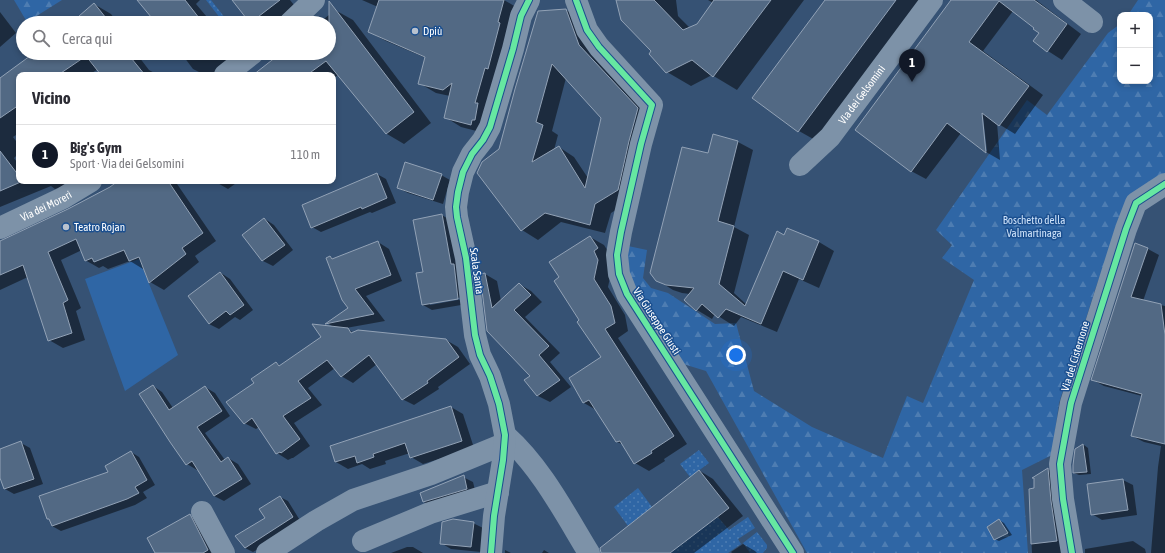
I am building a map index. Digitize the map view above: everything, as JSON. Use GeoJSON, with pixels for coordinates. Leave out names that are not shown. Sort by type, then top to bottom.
{"type":"FeatureCollection","features":[{"type":"Feature","properties":{"kind":"street"},"geometry":{"type":"LineString","coordinates":[[297,16],[314,0]]}},
{"type":"Feature","properties":{"kind":"street","name":"Scala Santa"},"geometry":{"type":"LineString","coordinates":[[491,553],[494,516],[505,440],[499,404],[490,376],[480,355],[475,335],[466,258],[456,207],[463,172],[472,154],[483,140],[490,127],[521,16],[529,0]]}},
{"type":"Feature","properties":{"kind":"street","name":"Via Giuseppe Giusti"},"geometry":{"type":"LineString","coordinates":[[576,0],[587,30],[599,47],[652,105],[641,144],[617,255],[619,274],[626,294],[793,553]]}},
{"type":"Feature","properties":{"kind":"street","name":"Via dei Gelsomini"},"geometry":{"type":"LineString","coordinates":[[800,165],[830,137],[932,0]]}},
{"type":"Feature","properties":{"kind":"street"},"geometry":{"type":"LineString","coordinates":[[1064,0],[1092,22]]}},
{"type":"Feature","properties":{"kind":"street"},"geometry":{"type":"LineString","coordinates":[[229,72],[244,60]]}},
{"type":"Feature","properties":{"kind":"street","name":"Via dei Moreri"},"geometry":{"type":"LineString","coordinates":[[0,228],[63,198],[86,184]]}},
{"type":"Feature","properties":{"kind":"street","name":"Via del Cisternone"},"geometry":{"type":"LineString","coordinates":[[1072,553],[1063,499],[1060,464],[1070,403],[1126,229],[1136,203],[1165,184]]}},
{"type":"Feature","properties":{"kind":"street"},"geometry":{"type":"LineString","coordinates":[[267,553],[316,521],[353,500],[431,474],[505,440],[520,449],[549,488],[589,553]]}},
{"type":"Feature","properties":{"kind":"street"},"geometry":{"type":"LineString","coordinates":[[363,541],[430,513],[498,492]]}},
{"type":"Feature","properties":{"kind":"street"},"geometry":{"type":"LineString","coordinates":[[202,512],[224,553]]}},
{"type":"Feature","properties":{"kind":"green space"},"geometry":{"type":"Polygon","coordinates":[[[14,0],[62,0],[37,16],[23,16],[14,0]]]}},
{"type":"Feature","properties":{"kind":"green space"},"geometry":{"type":"Polygon","coordinates":[[[206,0],[211,0],[224,16],[219,16],[206,0]]]}},
{"type":"Feature","properties":{"kind":"green space","name":"Boschetto della Valmartinaga"},"geometry":{"type":"Polygon","coordinates":[[[1138,0],[1165,0],[1165,174],[1123,213],[1097,284],[1059,403],[1052,455],[1022,470],[1028,553],[807,553],[706,371],[680,363],[633,293],[626,269],[628,246],[647,250],[643,278],[651,288],[668,293],[715,324],[736,323],[754,391],[812,427],[883,458],[907,396],[923,403],[974,280],[942,258],[952,245],[936,230],[1027,100],[1047,115],[1108,33],[1117,26],[1117,84],[1153,84],[1153,12],[1130,12],[1138,0]]]}},
{"type":"Feature","properties":{"kind":"green space"},"geometry":{"type":"Polygon","coordinates":[[[139,259],[178,355],[125,391],[85,279],[139,259]]]}},
{"type":"Feature","properties":{"kind":"green space"},"geometry":{"type":"Polygon","coordinates":[[[699,450],[709,463],[690,477],[680,464],[699,450]]]}},
{"type":"Feature","properties":{"kind":"green space"},"geometry":{"type":"Polygon","coordinates":[[[638,488],[652,507],[628,526],[614,507],[638,488]]]}},
{"type":"Feature","properties":{"kind":"green space"},"geometry":{"type":"Polygon","coordinates":[[[718,517],[729,530],[748,517],[755,528],[738,539],[741,544],[728,553],[670,553],[698,531],[698,522],[703,528],[718,517]]]}},
{"type":"Feature","properties":{"kind":"green space"},"geometry":{"type":"Polygon","coordinates":[[[757,532],[767,545],[767,548],[763,553],[750,553],[743,543],[757,532]]]}},
{"type":"Feature","properties":{"kind":"building"},"geometry":{"type":"Polygon","coordinates":[[[137,0],[185,0],[198,16],[150,16],[137,0]]]}},
{"type":"Feature","properties":{"kind":"building"},"geometry":{"type":"Polygon","coordinates":[[[232,0],[280,0],[259,16],[245,16],[232,0]]]}},
{"type":"Feature","properties":{"kind":"building"},"geometry":{"type":"Polygon","coordinates":[[[379,0],[504,0],[498,22],[500,23],[488,69],[485,68],[475,103],[478,103],[475,120],[472,120],[471,125],[444,118],[452,83],[443,90],[418,84],[425,57],[368,32],[379,0]]]}},
{"type":"Feature","properties":{"kind":"building"},"geometry":{"type":"Polygon","coordinates":[[[616,0],[654,0],[683,30],[697,24],[714,0],[771,0],[713,77],[692,60],[666,73],[649,54],[651,51],[621,20],[616,0]]]}},
{"type":"Feature","properties":{"kind":"building"},"geometry":{"type":"Polygon","coordinates":[[[825,0],[896,0],[798,132],[752,98],[825,0]]]}},
{"type":"Feature","properties":{"kind":"building"},"geometry":{"type":"Polygon","coordinates":[[[951,0],[1034,0],[1067,24],[1047,52],[1033,41],[1039,33],[999,1],[969,42],[1029,86],[999,126],[982,113],[986,153],[947,123],[911,172],[855,130],[951,0]]]}},
{"type":"Feature","properties":{"kind":"building"},"geometry":{"type":"Polygon","coordinates":[[[329,1],[414,112],[386,134],[326,61],[311,72],[257,72],[272,60],[336,60],[336,16],[329,16],[329,1]]]}},
{"type":"Feature","properties":{"kind":"building"},"geometry":{"type":"Polygon","coordinates":[[[94,3],[104,16],[79,16],[94,3]]]}},
{"type":"Feature","properties":{"kind":"building"},"geometry":{"type":"Polygon","coordinates":[[[566,9],[579,45],[638,108],[618,190],[595,204],[590,225],[545,213],[521,231],[477,173],[482,162],[499,149],[538,11],[566,9]],[[552,64],[536,122],[543,125],[532,162],[559,146],[585,188],[601,118],[552,64]]]}},
{"type":"Feature","properties":{"kind":"building"},"geometry":{"type":"Polygon","coordinates":[[[24,60],[80,60],[62,72],[16,72],[16,107],[0,118],[0,78],[24,60]]]}},
{"type":"Feature","properties":{"kind":"building"},"geometry":{"type":"Polygon","coordinates":[[[89,60],[133,60],[143,72],[99,72],[89,60]]]}},
{"type":"Feature","properties":{"kind":"building"},"geometry":{"type":"Polygon","coordinates":[[[713,134],[738,141],[718,221],[734,226],[719,284],[745,306],[777,231],[784,235],[787,228],[819,241],[803,280],[783,271],[761,324],[726,309],[718,318],[702,304],[696,311],[684,300],[694,288],[666,285],[656,281],[650,273],[682,147],[708,153],[713,134]]]}},
{"type":"Feature","properties":{"kind":"building"},"geometry":{"type":"Polygon","coordinates":[[[0,151],[16,172],[16,184],[0,191],[0,151]]]}},
{"type":"Feature","properties":{"kind":"building"},"geometry":{"type":"Polygon","coordinates":[[[405,162],[442,174],[433,200],[397,188],[405,162]]]}},
{"type":"Feature","properties":{"kind":"building"},"geometry":{"type":"Polygon","coordinates":[[[377,173],[387,198],[311,228],[302,205],[377,173]]]}},
{"type":"Feature","properties":{"kind":"building"},"geometry":{"type":"Polygon","coordinates":[[[114,184],[170,184],[203,233],[182,248],[186,254],[149,283],[139,257],[129,261],[124,250],[94,262],[92,258],[85,261],[76,239],[48,252],[68,300],[63,303],[72,333],[48,341],[23,265],[0,275],[0,241],[68,209],[114,184]]]}},
{"type":"Feature","properties":{"kind":"building"},"geometry":{"type":"Polygon","coordinates":[[[442,214],[451,264],[454,264],[458,299],[422,305],[416,273],[423,272],[413,220],[442,214]]]}},
{"type":"Feature","properties":{"kind":"building"},"geometry":{"type":"Polygon","coordinates":[[[264,218],[285,245],[262,261],[242,235],[264,218]]]}},
{"type":"Feature","properties":{"kind":"building"},"geometry":{"type":"Polygon","coordinates":[[[590,236],[598,248],[594,251],[598,260],[594,279],[611,306],[615,323],[605,329],[674,436],[651,451],[652,453],[634,464],[620,441],[616,442],[589,400],[583,403],[569,378],[601,357],[577,322],[579,320],[554,281],[559,277],[549,262],[590,236]]]}},
{"type":"Feature","properties":{"kind":"building"},"geometry":{"type":"Polygon","coordinates":[[[378,241],[391,275],[355,289],[374,314],[325,324],[348,308],[342,300],[326,258],[330,256],[332,259],[378,241]]]}},
{"type":"Feature","properties":{"kind":"building"},"geometry":{"type":"Polygon","coordinates":[[[1135,243],[1148,248],[1131,297],[1161,304],[1165,335],[1165,444],[1131,436],[1142,394],[1091,380],[1135,243]]]}},
{"type":"Feature","properties":{"kind":"building"},"geometry":{"type":"Polygon","coordinates":[[[220,272],[244,305],[230,315],[226,311],[209,324],[188,296],[220,272]]]}},
{"type":"Feature","properties":{"kind":"building"},"geometry":{"type":"Polygon","coordinates":[[[485,273],[492,308],[519,283],[531,295],[514,310],[549,346],[539,355],[560,380],[537,396],[524,380],[530,376],[487,331],[480,274],[485,273]]]}},
{"type":"Feature","properties":{"kind":"building"},"geometry":{"type":"Polygon","coordinates":[[[312,324],[348,328],[351,333],[358,330],[446,339],[459,357],[427,381],[428,383],[402,400],[369,355],[341,377],[327,360],[298,381],[311,398],[283,416],[300,439],[281,453],[276,454],[252,418],[244,424],[226,402],[254,383],[251,379],[276,362],[279,366],[321,337],[312,324]]]}},
{"type":"Feature","properties":{"kind":"building"},"geometry":{"type":"Polygon","coordinates":[[[153,385],[169,410],[205,386],[222,411],[197,427],[221,462],[228,457],[242,479],[214,496],[192,461],[186,465],[139,394],[153,385]]]}},
{"type":"Feature","properties":{"kind":"building"},"geometry":{"type":"Polygon","coordinates":[[[451,406],[462,441],[410,458],[405,443],[373,454],[374,457],[357,463],[355,456],[335,462],[330,446],[451,406]]]}},
{"type":"Feature","properties":{"kind":"building"},"geometry":{"type":"Polygon","coordinates":[[[21,441],[34,479],[4,489],[0,478],[0,449],[21,441]]]}},
{"type":"Feature","properties":{"kind":"building"},"geometry":{"type":"Polygon","coordinates":[[[1083,444],[1087,472],[1073,473],[1075,449],[1083,444]]]}},
{"type":"Feature","properties":{"kind":"building"},"geometry":{"type":"Polygon","coordinates":[[[131,451],[147,480],[135,487],[139,493],[127,499],[52,526],[49,519],[47,519],[39,496],[108,472],[105,466],[131,451]]]}},
{"type":"Feature","properties":{"kind":"building"},"geometry":{"type":"Polygon","coordinates":[[[1048,468],[1057,541],[1031,544],[1029,489],[1034,488],[1034,478],[1032,478],[1048,468]]]}},
{"type":"Feature","properties":{"kind":"building"},"geometry":{"type":"Polygon","coordinates":[[[699,470],[729,508],[670,553],[601,553],[600,548],[699,470]]]}},
{"type":"Feature","properties":{"kind":"building"},"geometry":{"type":"Polygon","coordinates":[[[464,475],[467,489],[423,502],[420,493],[464,475]]]}},
{"type":"Feature","properties":{"kind":"building"},"geometry":{"type":"Polygon","coordinates":[[[1123,479],[1128,510],[1091,515],[1087,484],[1123,479]]]}},
{"type":"Feature","properties":{"kind":"building"},"geometry":{"type":"Polygon","coordinates":[[[280,496],[293,517],[245,548],[235,536],[265,518],[259,509],[280,496]]]}},
{"type":"Feature","properties":{"kind":"building"},"geometry":{"type":"Polygon","coordinates":[[[190,514],[208,550],[203,553],[155,553],[147,538],[190,514]]]}},
{"type":"Feature","properties":{"kind":"building"},"geometry":{"type":"Polygon","coordinates":[[[453,519],[474,522],[471,547],[440,544],[442,522],[453,519]]]}},
{"type":"Feature","properties":{"kind":"building"},"geometry":{"type":"Polygon","coordinates":[[[999,519],[1008,533],[994,540],[987,527],[999,519]]]}},
{"type":"Feature","properties":{"kind":"cycle path"},"geometry":{"type":"LineString","coordinates":[[491,553],[494,516],[503,460],[505,435],[499,404],[490,376],[480,355],[475,335],[466,258],[456,207],[463,172],[472,154],[483,140],[490,127],[521,16],[529,0]]}},
{"type":"Feature","properties":{"kind":"cycle path"},"geometry":{"type":"LineString","coordinates":[[576,0],[587,30],[599,47],[652,105],[641,144],[621,232],[617,255],[619,274],[627,294],[793,553]]}},
{"type":"Feature","properties":{"kind":"cycle path"},"geometry":{"type":"LineString","coordinates":[[1072,553],[1063,499],[1060,464],[1071,403],[1126,229],[1136,203],[1165,184]]}},
{"type":"Feature","properties":{"kind":"place","name":"Dpiù"},"geometry":{"type":"Point","coordinates":[415,31]}},
{"type":"Feature","properties":{"kind":"place","name":"Big's Gym"},"geometry":{"type":"Point","coordinates":[912,82]}},
{"type":"Feature","properties":{"kind":"place","name":"Teatro Rojan"},"geometry":{"type":"Point","coordinates":[66,227]}}]}
